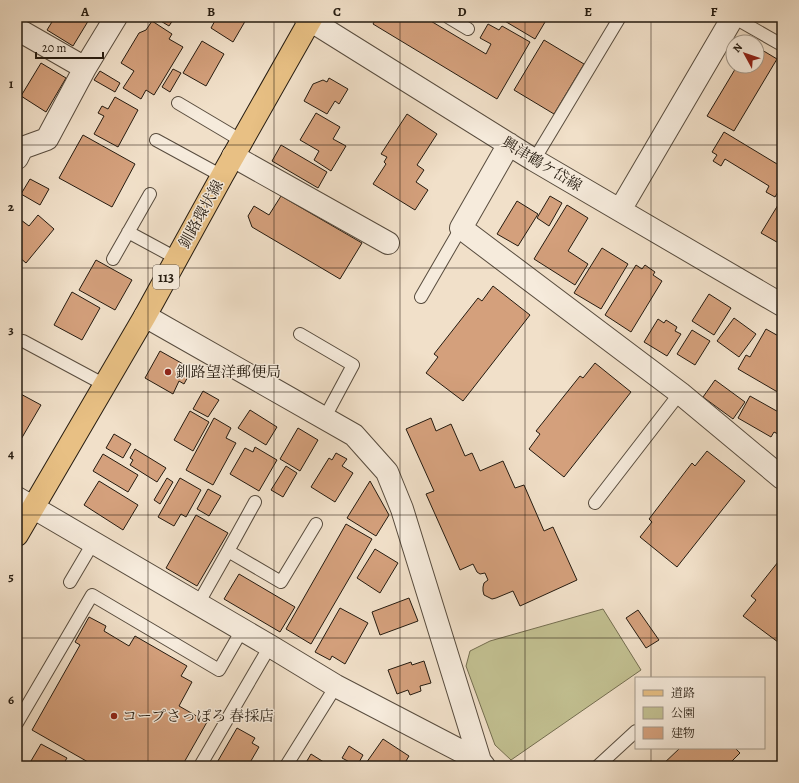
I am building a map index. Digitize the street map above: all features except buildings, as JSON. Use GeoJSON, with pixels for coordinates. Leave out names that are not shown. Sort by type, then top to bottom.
{"type":"FeatureCollection","features":[{"type":"Feature","properties":{"kind":"main road","name":"釧路環状線"},"geometry":{"type":"LineString","coordinates":[[17,535],[25,503],[105,385],[145,316],[309,18]]}},
{"type":"Feature","properties":{"kind":"street"},"geometry":{"type":"LineString","coordinates":[[17,158],[22,148],[47,139],[85,68],[116,17]]}},
{"type":"Feature","properties":{"kind":"street"},"geometry":{"type":"LineString","coordinates":[[620,210],[733,17]]}},
{"type":"Feature","properties":{"kind":"street","name":"興津鶴ケ岱線"},"geometry":{"type":"LineString","coordinates":[[309,18],[534,160],[782,305]]}},
{"type":"Feature","properties":{"kind":"street"},"geometry":{"type":"LineString","coordinates":[[17,29],[85,68]]}},
{"type":"Feature","properties":{"kind":"street"},"geometry":{"type":"LineString","coordinates":[[509,144],[461,228],[680,393],[782,478]]}},
{"type":"Feature","properties":{"kind":"street"},"geometry":{"type":"LineString","coordinates":[[237,149],[388,243]]}},
{"type":"Feature","properties":{"kind":"street"},"geometry":{"type":"LineString","coordinates":[[145,316],[354,435],[387,472],[402,509],[480,764]]}},
{"type":"Feature","properties":{"kind":"street"},"geometry":{"type":"LineString","coordinates":[[25,503],[336,686],[480,764]]}},
{"type":"Feature","properties":{"kind":"lane"},"geometry":{"type":"LineString","coordinates":[[448,17],[468,29]]}},
{"type":"Feature","properties":{"kind":"lane"},"geometry":{"type":"LineString","coordinates":[[534,160],[620,17]]}},
{"type":"Feature","properties":{"kind":"lane"},"geometry":{"type":"LineString","coordinates":[[733,17],[782,46]]}},
{"type":"Feature","properties":{"kind":"lane"},"geometry":{"type":"LineString","coordinates":[[178,103],[237,149]]}},
{"type":"Feature","properties":{"kind":"lane"},"geometry":{"type":"LineString","coordinates":[[156,140],[222,176]]}},
{"type":"Feature","properties":{"kind":"lane"},"geometry":{"type":"LineString","coordinates":[[112,259],[150,194]]}},
{"type":"Feature","properties":{"kind":"lane"},"geometry":{"type":"LineString","coordinates":[[421,297],[461,228]]}},
{"type":"Feature","properties":{"kind":"lane"},"geometry":{"type":"LineString","coordinates":[[128,232],[176,258]]}},
{"type":"Feature","properties":{"kind":"lane"},"geometry":{"type":"LineString","coordinates":[[300,334],[353,365],[324,418]]}},
{"type":"Feature","properties":{"kind":"lane"},"geometry":{"type":"LineString","coordinates":[[24,341],[105,385]]}},
{"type":"Feature","properties":{"kind":"lane"},"geometry":{"type":"LineString","coordinates":[[595,503],[680,393]]}},
{"type":"Feature","properties":{"kind":"lane"},"geometry":{"type":"LineString","coordinates":[[198,604],[255,502]]}},
{"type":"Feature","properties":{"kind":"lane"},"geometry":{"type":"LineString","coordinates":[[228,551],[281,582],[316,524]]}},
{"type":"Feature","properties":{"kind":"lane"},"geometry":{"type":"LineString","coordinates":[[70,582],[93,543]]}},
{"type":"Feature","properties":{"kind":"lane"},"geometry":{"type":"LineString","coordinates":[[17,723],[92,595],[219,670],[242,630]]}},
{"type":"Feature","properties":{"kind":"lane"},"geometry":{"type":"LineString","coordinates":[[200,766],[270,646]]}},
{"type":"Feature","properties":{"kind":"lane"},"geometry":{"type":"LineString","coordinates":[[286,766],[336,686]]}},
{"type":"Feature","properties":{"kind":"lane"},"geometry":{"type":"LineString","coordinates":[[598,766],[635,732]]}},
{"type":"Feature","properties":{"kind":"green space"},"geometry":{"type":"Polygon","coordinates":[[[603,609],[641,670],[511,760],[495,745],[466,666],[470,651],[490,641],[603,609]]]}},
{"type":"Feature","properties":{"kind":"place","name":"釧路望洋郵便局"},"geometry":{"type":"Point","coordinates":[168,372]}},
{"type":"Feature","properties":{"kind":"place","name":"コープさっぽろ 春採店"},"geometry":{"type":"Point","coordinates":[114,716]}}]}
